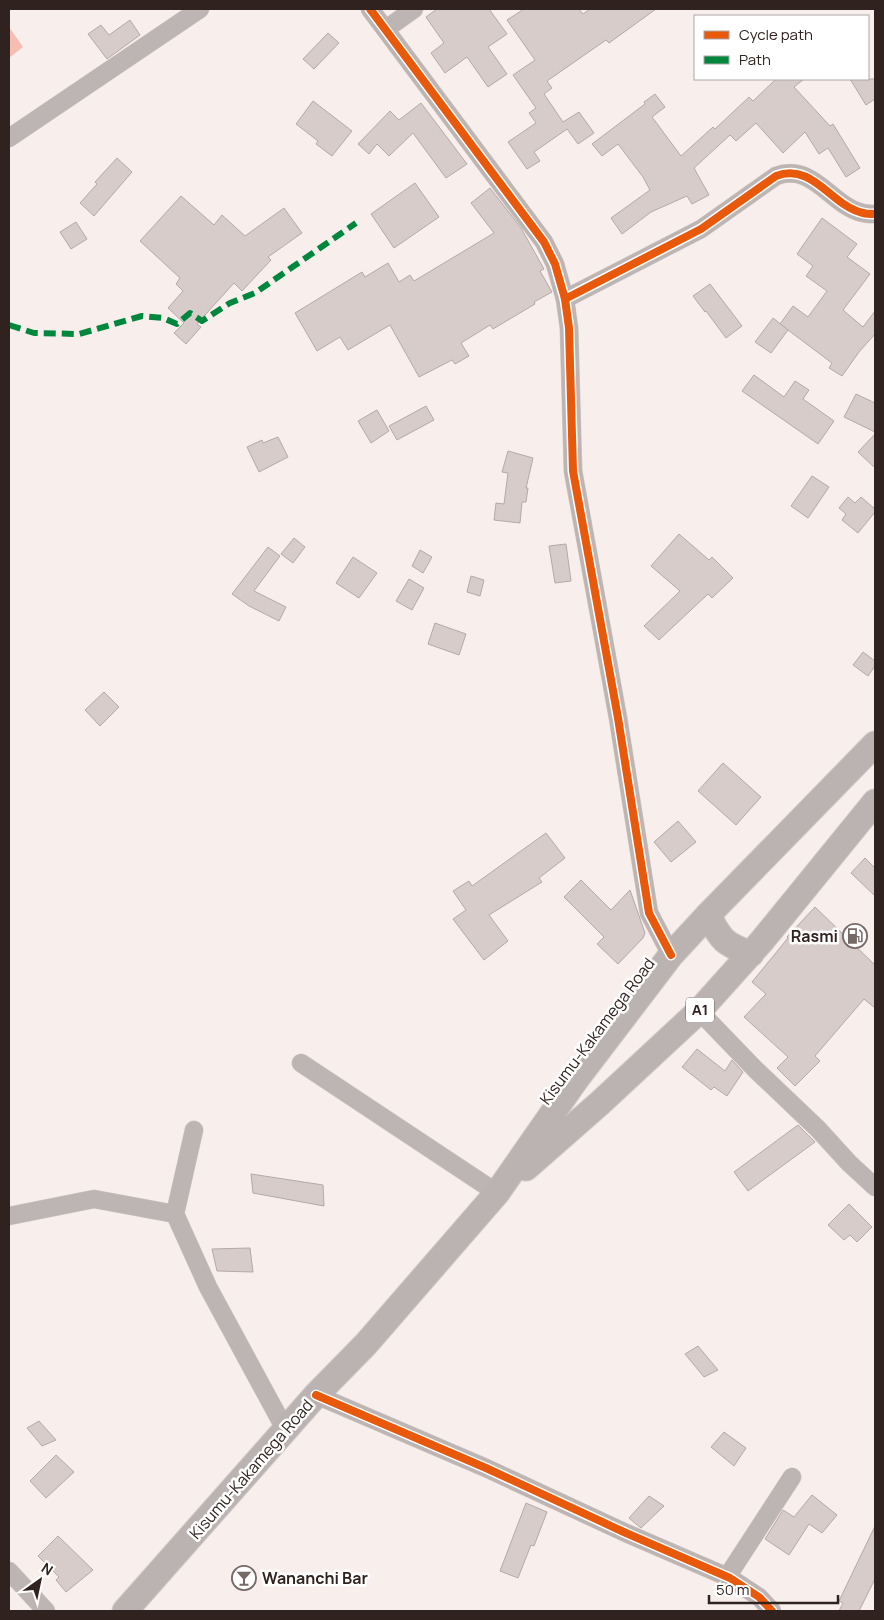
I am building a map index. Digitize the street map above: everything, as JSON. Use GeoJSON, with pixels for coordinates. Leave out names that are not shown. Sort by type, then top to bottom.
{"type":"FeatureCollection","features":[{"type":"Feature","properties":{"kind":"highway","name":"Kisumu-Kakamega Road"},"geometry":{"type":"LineString","coordinates":[[125,1611],[285,1429],[366,1344],[498,1193],[575,1081],[671,955],[875,744]]}},
{"type":"Feature","properties":{"kind":"highway","name":"Kisumu-Kakamega Road"},"geometry":{"type":"LineString","coordinates":[[498,1193],[600,1103],[699,1011],[751,954],[875,802]]}},
{"type":"Feature","properties":{"kind":"highway"},"geometry":{"type":"LineString","coordinates":[[708,915],[724,940],[731,946],[751,954]]}},
{"type":"Feature","properties":{"kind":"street"},"geometry":{"type":"LineString","coordinates":[[9,138],[200,9]]}},
{"type":"Feature","properties":{"kind":"street"},"geometry":{"type":"LineString","coordinates":[[370,9],[544,242],[555,264],[565,299],[569,328],[573,471],[618,718],[649,913],[671,955]]}},
{"type":"Feature","properties":{"kind":"street"},"geometry":{"type":"LineString","coordinates":[[386,28],[414,9]]}},
{"type":"Feature","properties":{"kind":"street"},"geometry":{"type":"LineString","coordinates":[[565,299],[701,229],[781,174],[800,174],[822,185],[841,202],[850,207],[864,214],[875,214]]}},
{"type":"Feature","properties":{"kind":"street"},"geometry":{"type":"LineString","coordinates":[[699,1011],[875,1187]]}},
{"type":"Feature","properties":{"kind":"street"},"geometry":{"type":"LineString","coordinates":[[301,1063],[498,1193]]}},
{"type":"Feature","properties":{"kind":"street"},"geometry":{"type":"LineString","coordinates":[[194,1130],[175,1214],[208,1286],[285,1429]]}},
{"type":"Feature","properties":{"kind":"street"},"geometry":{"type":"LineString","coordinates":[[9,1216],[94,1199],[175,1214]]}},
{"type":"Feature","properties":{"kind":"street"},"geometry":{"type":"LineString","coordinates":[[316,1395],[486,1468],[626,1533],[727,1576],[759,1597],[772,1611]]}},
{"type":"Feature","properties":{"kind":"street"},"geometry":{"type":"LineString","coordinates":[[727,1576],[792,1477]]}},
{"type":"Feature","properties":{"kind":"street"},"geometry":{"type":"LineString","coordinates":[[9,1571],[46,1611]]}},
{"type":"Feature","properties":{"kind":"shaded area"},"geometry":{"type":"Polygon","coordinates":[[[9,27],[23,47],[9,58],[9,27]]]}},
{"type":"Feature","properties":{"kind":"building"},"geometry":{"type":"Polygon","coordinates":[[[437,9],[489,9],[507,34],[488,47],[507,74],[488,87],[467,57],[445,73],[431,53],[444,43],[426,17],[437,9]]]}},
{"type":"Feature","properties":{"kind":"building"},"geometry":{"type":"Polygon","coordinates":[[[524,9],[579,9],[583,14],[590,9],[656,9],[609,43],[606,40],[547,81],[552,88],[544,94],[563,122],[579,112],[594,133],[578,144],[567,129],[534,152],[540,161],[527,169],[508,142],[536,123],[529,113],[536,108],[513,75],[535,60],[507,20],[524,9]]]}},
{"type":"Feature","properties":{"kind":"building"},"geometry":{"type":"Polygon","coordinates":[[[130,20],[140,35],[107,59],[88,34],[101,25],[109,35],[130,20]]]}},
{"type":"Feature","properties":{"kind":"building"},"geometry":{"type":"Polygon","coordinates":[[[328,33],[339,43],[314,69],[303,59],[328,33]]]}},
{"type":"Feature","properties":{"kind":"building"},"geometry":{"type":"Polygon","coordinates":[[[875,79],[875,99],[866,105],[851,80],[875,79]]]}},
{"type":"Feature","properties":{"kind":"building"},"geometry":{"type":"Polygon","coordinates":[[[775,80],[803,80],[794,87],[830,126],[833,124],[860,168],[846,177],[828,148],[819,154],[805,132],[783,153],[756,123],[736,141],[730,135],[694,168],[709,195],[692,204],[687,196],[651,212],[622,234],[611,218],[650,190],[643,177],[618,144],[602,156],[592,144],[645,104],[644,102],[655,94],[665,107],[652,117],[681,156],[713,127],[715,129],[749,97],[753,101],[775,80]]]}},
{"type":"Feature","properties":{"kind":"building"},"geometry":{"type":"Polygon","coordinates":[[[313,101],[352,131],[332,156],[316,144],[318,141],[296,124],[313,101]]]}},
{"type":"Feature","properties":{"kind":"building"},"geometry":{"type":"Polygon","coordinates":[[[421,103],[467,164],[446,178],[413,133],[389,156],[377,144],[369,154],[358,144],[390,111],[399,120],[421,103]]]}},
{"type":"Feature","properties":{"kind":"building"},"geometry":{"type":"Polygon","coordinates":[[[117,158],[132,172],[94,216],[80,203],[97,184],[95,182],[117,158]]]}},
{"type":"Feature","properties":{"kind":"building"},"geometry":{"type":"Polygon","coordinates":[[[415,183],[439,217],[394,248],[371,214],[415,183]]]}},
{"type":"Feature","properties":{"kind":"building"},"geometry":{"type":"Polygon","coordinates":[[[490,188],[521,228],[544,269],[540,271],[552,292],[493,329],[490,325],[461,343],[469,356],[455,364],[452,360],[419,377],[390,325],[348,350],[340,337],[317,351],[295,313],[362,272],[365,277],[388,263],[399,282],[410,275],[414,281],[494,233],[471,203],[490,188]]]}},
{"type":"Feature","properties":{"kind":"building"},"geometry":{"type":"Polygon","coordinates":[[[181,196],[214,225],[222,215],[245,236],[284,208],[302,233],[268,257],[271,260],[242,291],[234,283],[197,324],[201,327],[186,344],[174,333],[184,323],[168,308],[183,291],[176,284],[180,278],[140,241],[181,196]]]}},
{"type":"Feature","properties":{"kind":"building"},"geometry":{"type":"Polygon","coordinates":[[[822,218],[857,244],[847,257],[870,274],[843,310],[863,327],[875,311],[875,334],[842,376],[829,368],[832,363],[780,324],[793,306],[808,317],[827,291],[806,276],[813,266],[797,254],[822,218]]]}},
{"type":"Feature","properties":{"kind":"building"},"geometry":{"type":"Polygon","coordinates":[[[76,222],[87,239],[71,249],[60,232],[76,222]]]}},
{"type":"Feature","properties":{"kind":"building"},"geometry":{"type":"Polygon","coordinates":[[[710,284],[742,326],[726,338],[693,296],[710,284]]]}},
{"type":"Feature","properties":{"kind":"building"},"geometry":{"type":"Polygon","coordinates":[[[773,318],[788,330],[771,353],[755,342],[773,318]]]}},
{"type":"Feature","properties":{"kind":"building"},"geometry":{"type":"Polygon","coordinates":[[[754,375],[784,397],[795,381],[809,390],[803,399],[834,421],[818,444],[742,391],[754,375]]]}},
{"type":"Feature","properties":{"kind":"building"},"geometry":{"type":"Polygon","coordinates":[[[856,394],[875,403],[875,432],[844,417],[856,394]]]}},
{"type":"Feature","properties":{"kind":"building"},"geometry":{"type":"Polygon","coordinates":[[[426,406],[434,420],[397,440],[389,426],[426,406]]]}},
{"type":"Feature","properties":{"kind":"building"},"geometry":{"type":"Polygon","coordinates":[[[377,410],[389,431],[371,443],[358,421],[377,410]]]}},
{"type":"Feature","properties":{"kind":"building"},"geometry":{"type":"Polygon","coordinates":[[[875,434],[875,468],[858,452],[875,434]]]}},
{"type":"Feature","properties":{"kind":"building"},"geometry":{"type":"Polygon","coordinates":[[[278,437],[288,457],[259,472],[247,447],[262,440],[263,443],[278,437]]]}},
{"type":"Feature","properties":{"kind":"building"},"geometry":{"type":"Polygon","coordinates":[[[508,451],[533,458],[526,488],[528,488],[526,502],[522,502],[520,523],[494,520],[496,503],[504,504],[508,473],[502,472],[508,451]]]}},
{"type":"Feature","properties":{"kind":"building"},"geometry":{"type":"Polygon","coordinates":[[[812,476],[829,487],[808,518],[791,506],[812,476]]]}},
{"type":"Feature","properties":{"kind":"building"},"geometry":{"type":"Polygon","coordinates":[[[848,497],[855,503],[861,497],[875,509],[875,512],[858,533],[842,520],[846,514],[839,508],[848,497]]]}},
{"type":"Feature","properties":{"kind":"building"},"geometry":{"type":"Polygon","coordinates":[[[679,534],[709,560],[712,557],[733,578],[712,598],[708,594],[659,640],[644,626],[680,591],[651,566],[679,534]]]}},
{"type":"Feature","properties":{"kind":"building"},"geometry":{"type":"Polygon","coordinates":[[[294,538],[305,547],[293,563],[281,554],[294,538]]]}},
{"type":"Feature","properties":{"kind":"building"},"geometry":{"type":"Polygon","coordinates":[[[566,544],[571,581],[555,583],[549,546],[566,544]]]}},
{"type":"Feature","properties":{"kind":"building"},"geometry":{"type":"Polygon","coordinates":[[[268,547],[280,556],[254,591],[286,607],[279,621],[249,606],[232,594],[268,547]]]}},
{"type":"Feature","properties":{"kind":"building"},"geometry":{"type":"Polygon","coordinates":[[[420,550],[432,557],[423,573],[412,566],[420,550]]]}},
{"type":"Feature","properties":{"kind":"building"},"geometry":{"type":"Polygon","coordinates":[[[353,557],[377,573],[359,598],[336,583],[353,557]]]}},
{"type":"Feature","properties":{"kind":"building"},"geometry":{"type":"Polygon","coordinates":[[[471,576],[484,580],[480,596],[467,592],[471,576]]]}},
{"type":"Feature","properties":{"kind":"building"},"geometry":{"type":"Polygon","coordinates":[[[409,579],[424,588],[412,610],[396,601],[409,579]]]}},
{"type":"Feature","properties":{"kind":"building"},"geometry":{"type":"Polygon","coordinates":[[[435,623],[466,634],[459,655],[428,644],[435,623]]]}},
{"type":"Feature","properties":{"kind":"building"},"geometry":{"type":"Polygon","coordinates":[[[863,652],[875,661],[875,666],[868,676],[853,665],[863,652]]]}},
{"type":"Feature","properties":{"kind":"building"},"geometry":{"type":"Polygon","coordinates":[[[104,692],[119,707],[100,726],[85,710],[104,692]]]}},
{"type":"Feature","properties":{"kind":"building"},"geometry":{"type":"Polygon","coordinates":[[[723,763],[761,797],[736,825],[698,791],[723,763]]]}},
{"type":"Feature","properties":{"kind":"building"},"geometry":{"type":"Polygon","coordinates":[[[678,821],[696,842],[671,862],[654,842],[678,821]]]}},
{"type":"Feature","properties":{"kind":"building"},"geometry":{"type":"Polygon","coordinates":[[[546,833],[565,858],[539,878],[542,882],[489,915],[508,941],[484,960],[453,919],[466,910],[453,891],[469,881],[472,886],[546,833]]]}},
{"type":"Feature","properties":{"kind":"building"},"geometry":{"type":"Polygon","coordinates":[[[865,858],[875,868],[875,896],[851,873],[865,858]]]}},
{"type":"Feature","properties":{"kind":"building"},"geometry":{"type":"Polygon","coordinates":[[[581,880],[611,910],[630,890],[645,933],[643,938],[618,964],[597,944],[604,937],[564,897],[581,880]]]}},
{"type":"Feature","properties":{"kind":"building"},"geometry":{"type":"Polygon","coordinates":[[[815,907],[875,965],[875,1008],[864,999],[815,1056],[820,1061],[795,1086],[777,1068],[788,1057],[744,1017],[766,994],[752,982],[787,937],[815,907]]]}},
{"type":"Feature","properties":{"kind":"building"},"geometry":{"type":"Polygon","coordinates":[[[697,1049],[725,1071],[732,1060],[743,1072],[727,1096],[714,1087],[711,1090],[682,1067],[697,1049]]]}},
{"type":"Feature","properties":{"kind":"building"},"geometry":{"type":"Polygon","coordinates":[[[798,1125],[815,1142],[748,1191],[734,1172],[798,1125]]]}},
{"type":"Feature","properties":{"kind":"building"},"geometry":{"type":"Polygon","coordinates":[[[251,1174],[323,1185],[324,1206],[253,1193],[251,1174]]]}},
{"type":"Feature","properties":{"kind":"building"},"geometry":{"type":"Polygon","coordinates":[[[849,1204],[872,1227],[857,1242],[850,1235],[844,1240],[828,1225],[849,1204]]]}},
{"type":"Feature","properties":{"kind":"building"},"geometry":{"type":"Polygon","coordinates":[[[250,1248],[253,1272],[217,1271],[212,1249],[250,1248]]]}},
{"type":"Feature","properties":{"kind":"building"},"geometry":{"type":"Polygon","coordinates":[[[698,1346],[718,1370],[704,1377],[685,1354],[698,1346]]]}},
{"type":"Feature","properties":{"kind":"building"},"geometry":{"type":"Polygon","coordinates":[[[39,1421],[56,1440],[42,1446],[27,1428],[39,1421]]]}},
{"type":"Feature","properties":{"kind":"building"},"geometry":{"type":"Polygon","coordinates":[[[724,1432],[746,1448],[734,1466],[711,1447],[724,1432]]]}},
{"type":"Feature","properties":{"kind":"building"},"geometry":{"type":"Polygon","coordinates":[[[56,1455],[74,1472],[46,1498],[30,1481],[56,1455]]]}},
{"type":"Feature","properties":{"kind":"building"},"geometry":{"type":"Polygon","coordinates":[[[812,1495],[837,1515],[822,1533],[809,1524],[789,1555],[765,1539],[783,1510],[794,1517],[812,1495]]]}},
{"type":"Feature","properties":{"kind":"building"},"geometry":{"type":"Polygon","coordinates":[[[649,1496],[664,1506],[641,1528],[629,1518],[649,1496]]]}},
{"type":"Feature","properties":{"kind":"building"},"geometry":{"type":"Polygon","coordinates":[[[526,1503],[547,1512],[534,1546],[531,1545],[518,1578],[500,1571],[526,1503]]]}},
{"type":"Feature","properties":{"kind":"building"},"geometry":{"type":"Polygon","coordinates":[[[875,1526],[875,1579],[859,1611],[839,1611],[843,1603],[839,1601],[875,1526]]]}},
{"type":"Feature","properties":{"kind":"building"},"geometry":{"type":"Polygon","coordinates":[[[58,1536],[93,1570],[66,1592],[56,1580],[59,1577],[38,1556],[58,1536]]]}},
{"type":"Feature","properties":{"kind":"marked path"},"geometry":{"type":"LineString","coordinates":[[9,325],[34,333],[79,334],[142,316],[163,318],[177,324],[190,313],[202,321],[230,303],[255,293],[356,223]]}},
{"type":"Feature","properties":{"kind":"cycle path"},"geometry":{"type":"LineString","coordinates":[[370,9],[544,242],[555,264],[565,299],[569,328],[573,471],[618,718],[649,913],[671,955]]}},
{"type":"Feature","properties":{"kind":"cycle path"},"geometry":{"type":"LineString","coordinates":[[565,299],[701,229],[776,176],[789,173],[801,175],[852,209],[863,213],[875,214]]}},
{"type":"Feature","properties":{"kind":"cycle path"},"geometry":{"type":"LineString","coordinates":[[316,1395],[486,1468],[626,1533],[730,1578],[759,1597],[772,1611]]}},
{"type":"Feature","properties":{"kind":"place","name":"Rasmi"},"geometry":{"type":"Point","coordinates":[855,936]}},
{"type":"Feature","properties":{"kind":"place","name":"Wananchi Bar"},"geometry":{"type":"Point","coordinates":[244,1578]}}]}
